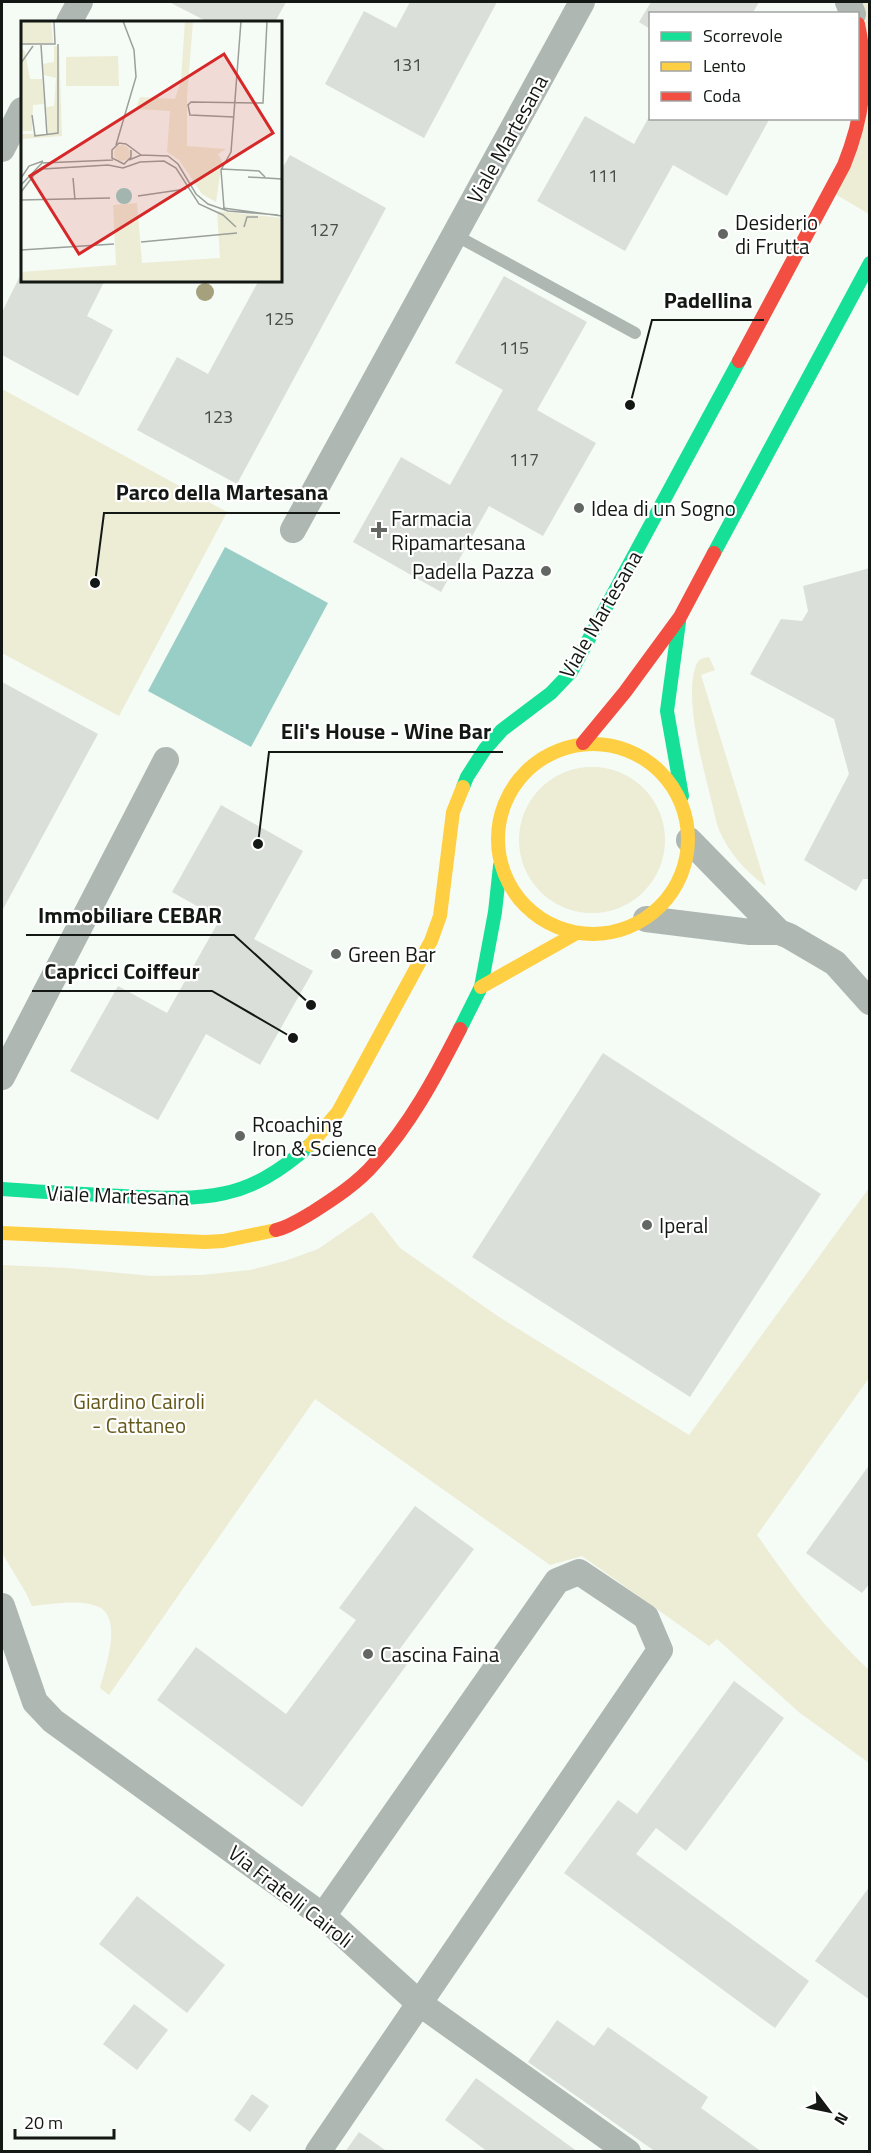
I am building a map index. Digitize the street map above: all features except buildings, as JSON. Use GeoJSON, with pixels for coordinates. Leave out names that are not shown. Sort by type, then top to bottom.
{"type":"FeatureCollection","features":[{"type":"Feature","properties":{"kind":"street"},"geometry":{"type":"LineString","coordinates":[[70,21],[80,2]]}},
{"type":"Feature","properties":{"kind":"street","name":"Viale Martesana"},"geometry":{"type":"LineString","coordinates":[[294,530],[582,2]]}},
{"type":"Feature","properties":{"kind":"street","name":"Viale Martesana"},"geometry":{"type":"LineString","coordinates":[[2,1189],[172,1199],[204,1198],[240,1189],[278,1172],[316,1141],[338,1112],[431,941],[440,916],[453,812],[467,777],[484,749],[502,730],[551,693],[571,672],[844,165],[856,138],[864,98],[864,54],[859,29]]}},
{"type":"Feature","properties":{"kind":"street"},"geometry":{"type":"LineString","coordinates":[[2,149],[21,112]]}},
{"type":"Feature","properties":{"kind":"street","name":"Viale Martesana"},"geometry":{"type":"LineString","coordinates":[[583,743],[625,692],[680,617],[870,263]]}},
{"type":"Feature","properties":{"kind":"street","name":"Viale Martesana"},"geometry":{"type":"LineString","coordinates":[[500,866],[515,896],[533,915],[550,925],[575,934],[613,933],[646,919],[671,894],[684,868],[689,840],[667,711],[680,617]]}},
{"type":"Feature","properties":{"kind":"street","name":"Viale Martesana"},"geometry":{"type":"LineString","coordinates":[[2,1233],[205,1242],[284,1228],[324,1205],[373,1166],[389,1146],[433,1081],[481,987],[495,912],[500,866],[496,831],[499,808],[510,789],[541,757],[583,743],[600,743],[630,750],[654,764],[668,778],[684,807]]}},
{"type":"Feature","properties":{"kind":"street"},"geometry":{"type":"LineString","coordinates":[[2,1077],[166,760]]}},
{"type":"Feature","properties":{"kind":"street"},"geometry":{"type":"LineString","coordinates":[[689,840],[779,932]]}},
{"type":"Feature","properties":{"kind":"street"},"geometry":{"type":"LineString","coordinates":[[646,919],[750,932],[779,932],[794,938],[835,963],[870,1002]]}},
{"type":"Feature","properties":{"kind":"street","name":"Viale Martesana"},"geometry":{"type":"LineString","coordinates":[[481,987],[575,934]]}},
{"type":"Feature","properties":{"kind":"street"},"geometry":{"type":"LineString","coordinates":[[318,2151],[660,1650],[646,1617],[579,1572],[557,1581],[323,1916]]}},
{"type":"Feature","properties":{"kind":"street","name":"Via Fratelli Cairoli"},"geometry":{"type":"LineString","coordinates":[[2,1606],[35,1702],[53,1721],[323,1916],[420,2003],[628,2151]]}},
{"type":"Feature","properties":{"kind":"lane"},"geometry":{"type":"LineString","coordinates":[[455,235],[635,333]]}},
{"type":"Feature","properties":{"kind":"green space"},"geometry":{"type":"Polygon","coordinates":[[[848,2],[869,2],[869,214],[830,191],[856,138],[855,120],[859,120],[859,12],[849,12],[848,2]]]}},
{"type":"Feature","properties":{"kind":"green space"},"geometry":{"type":"Polygon","coordinates":[[[2,389],[227,512],[119,716],[2,653],[2,389]]]}},
{"type":"Feature","properties":{"kind":"green space"},"geometry":{"type":"Polygon","coordinates":[[[709,657],[715,670],[701,675],[766,886],[751,874],[733,854],[723,839],[715,817],[695,728],[692,692],[697,663],[709,657]]]}},
{"type":"Feature","properties":{"kind":"green space"},"geometry":{"type":"Polygon","coordinates":[[[592,767],[620,772],[644,788],[660,812],[665,840],[660,868],[644,892],[620,908],[592,913],[564,908],[540,892],[524,868],[519,840],[524,812],[540,788],[564,772],[592,767]]]}},
{"type":"Feature","properties":{"kind":"green space","name":"Giardino Cairoli - Cattaneo"},"geometry":{"type":"Polygon","coordinates":[[[869,1188],[869,1378],[757,1535],[810,1606],[869,1670],[869,1763],[800,1713],[717,1639],[709,1646],[582,1556],[550,1565],[315,1399],[109,1695],[100,1688],[110,1646],[111,1634],[107,1615],[101,1608],[86,1603],[67,1602],[32,1606],[2,1553],[2,1265],[152,1276],[201,1275],[250,1270],[318,1249],[372,1212],[400,1248],[499,1317],[689,1435],[869,1188]]]}},
{"type":"Feature","properties":{"kind":"water"},"geometry":{"type":"Polygon","coordinates":[[[225,547],[328,603],[251,747],[148,691],[225,547]]]}},
{"type":"Feature","properties":{"kind":"traffic: fast"},"geometry":{"type":"LineString","coordinates":[[714,553],[870,263]]}},
{"type":"Feature","properties":{"kind":"traffic: fast"},"geometry":{"type":"LineString","coordinates":[[463,787],[485,749],[502,730],[551,693],[571,672],[739,361]]}},
{"type":"Feature","properties":{"kind":"traffic: fast"},"geometry":{"type":"LineString","coordinates":[[679,622],[667,711],[682,796]]}},
{"type":"Feature","properties":{"kind":"traffic: fast"},"geometry":{"type":"LineString","coordinates":[[460,1029],[481,987],[495,912],[500,866]]}},
{"type":"Feature","properties":{"kind":"traffic: fast"},"geometry":{"type":"LineString","coordinates":[[2,1189],[177,1198],[222,1194],[244,1188],[265,1178],[310,1145]]}},
{"type":"Feature","properties":{"kind":"traffic: slow"},"geometry":{"type":"LineString","coordinates":[[602,744],[630,751],[661,771],[681,802],[687,820],[688,839],[687,858],[681,876],[661,907],[630,927],[612,933],[584,934],[574,933],[548,923],[532,913],[519,900],[505,876],[499,858],[498,830],[499,820],[509,794],[519,778],[532,765],[556,751],[574,745],[602,744]]}},
{"type":"Feature","properties":{"kind":"traffic: slow"},"geometry":{"type":"LineString","coordinates":[[310,1145],[338,1112],[431,941],[440,916],[453,812],[463,787]]}},
{"type":"Feature","properties":{"kind":"traffic: slow"},"geometry":{"type":"LineString","coordinates":[[481,987],[575,934]]}},
{"type":"Feature","properties":{"kind":"traffic: slow"},"geometry":{"type":"LineString","coordinates":[[2,1233],[205,1242],[223,1241],[276,1230]]}},
{"type":"Feature","properties":{"kind":"traffic: jam"},"geometry":{"type":"LineString","coordinates":[[859,30],[863,78],[859,117]]}},
{"type":"Feature","properties":{"kind":"traffic: jam"},"geometry":{"type":"LineString","coordinates":[[739,361],[844,165],[858,120]]}},
{"type":"Feature","properties":{"kind":"traffic: jam"},"geometry":{"type":"LineString","coordinates":[[583,743],[625,692],[680,617],[714,553]]}},
{"type":"Feature","properties":{"kind":"traffic: jam"},"geometry":{"type":"LineString","coordinates":[[276,1230],[286,1227],[329,1202],[368,1171],[411,1117],[460,1029]]}},
{"type":"Feature","properties":{"kind":"place","name":"Desiderio di Frutta"},"geometry":{"type":"Point","coordinates":[723,234]}},
{"type":"Feature","properties":{"kind":"place","name":"Padellina"},"geometry":{"type":"Point","coordinates":[630,405]}},
{"type":"Feature","properties":{"kind":"place","name":"Idea di un Sogno"},"geometry":{"type":"Point","coordinates":[579,508]}},
{"type":"Feature","properties":{"kind":"place","name":"Farmacia Ripamartesana"},"geometry":{"type":"Point","coordinates":[379,530]}},
{"type":"Feature","properties":{"kind":"place","name":"Padella Pazza"},"geometry":{"type":"Point","coordinates":[546,571]}},
{"type":"Feature","properties":{"kind":"place","name":"Parco della Martesana"},"geometry":{"type":"Point","coordinates":[95,583]}},
{"type":"Feature","properties":{"kind":"place","name":"Eli's House - Wine Bar"},"geometry":{"type":"Point","coordinates":[258,844]}},
{"type":"Feature","properties":{"kind":"place","name":"Green Bar"},"geometry":{"type":"Point","coordinates":[336,954]}},
{"type":"Feature","properties":{"kind":"place","name":"Immobiliare CEBAR"},"geometry":{"type":"Point","coordinates":[311,1005]}},
{"type":"Feature","properties":{"kind":"place","name":"Capricci Coiffeur"},"geometry":{"type":"Point","coordinates":[293,1038]}},
{"type":"Feature","properties":{"kind":"place","name":"Rcoaching Iron & Science"},"geometry":{"type":"Point","coordinates":[240,1136]}},
{"type":"Feature","properties":{"kind":"place","name":"Iperal"},"geometry":{"type":"Point","coordinates":[647,1225]}},
{"type":"Feature","properties":{"kind":"place","name":"Cascina Faina"},"geometry":{"type":"Point","coordinates":[368,1654]}}]}
